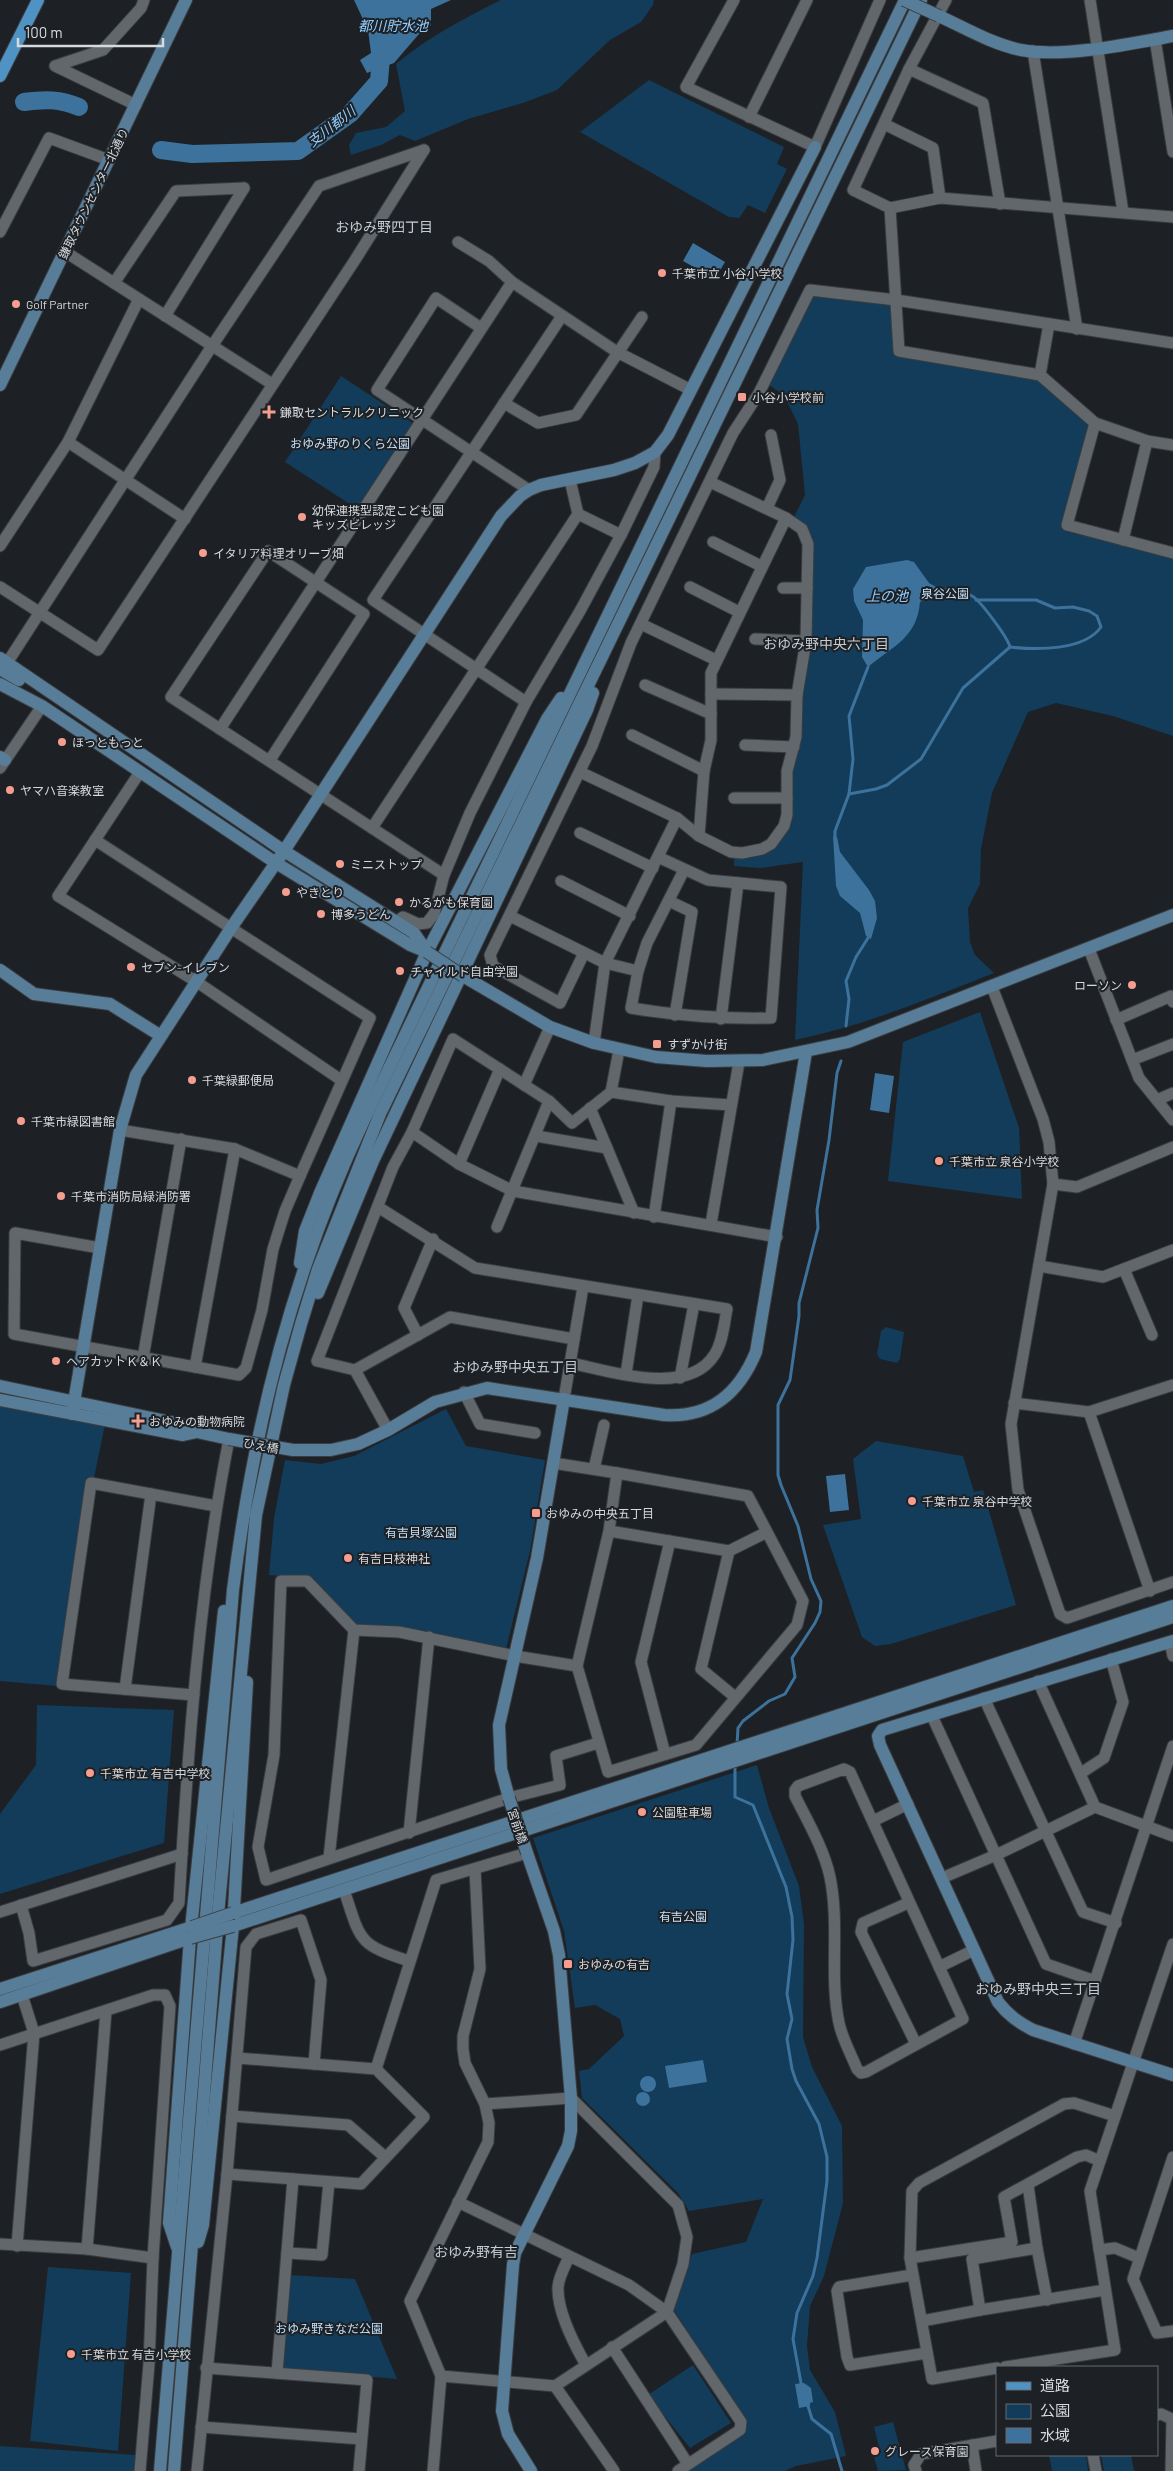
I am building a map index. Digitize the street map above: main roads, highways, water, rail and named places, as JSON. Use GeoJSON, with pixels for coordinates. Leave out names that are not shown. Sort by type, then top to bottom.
{"type":"FeatureCollection","features":[{"type":"Feature","properties":{"kind":"main road"},"geometry":{"type":"LineString","coordinates":[[0,76],[38,0]]}},
{"type":"Feature","properties":{"kind":"water","name":"都川貯水池"},"geometry":{"type":"Polygon","coordinates":[[[354,0],[451,0],[431,9],[431,25],[419,34],[394,63],[367,73],[360,60],[371,53],[368,30],[354,0]]]}},
{"type":"Feature","properties":{"kind":"water"},"geometry":{"type":"Polygon","coordinates":[[[693,243],[725,262],[715,279],[683,261],[693,243]]]}},
{"type":"Feature","properties":{"kind":"water","name":"上の池"},"geometry":{"type":"Polygon","coordinates":[[[907,560],[914,562],[929,583],[938,588],[929,598],[920,602],[918,614],[909,633],[895,647],[868,667],[862,657],[863,620],[854,601],[853,589],[866,567],[907,560]]]}},
{"type":"Feature","properties":{"kind":"water"},"geometry":{"type":"Polygon","coordinates":[[[833,836],[837,837],[840,852],[869,890],[875,901],[877,918],[871,939],[866,936],[860,913],[840,896],[836,886],[833,836]]]}},
{"type":"Feature","properties":{"kind":"water"},"geometry":{"type":"Polygon","coordinates":[[[875,1073],[894,1076],[889,1113],[870,1110],[875,1073]]]}},
{"type":"Feature","properties":{"kind":"water"},"geometry":{"type":"Polygon","coordinates":[[[845,1474],[849,1510],[830,1512],[826,1476],[845,1474]]]}},
{"type":"Feature","properties":{"kind":"water"},"geometry":{"type":"Polygon","coordinates":[[[703,2060],[707,2082],[669,2088],[665,2066],[703,2060]]]}},
{"type":"Feature","properties":{"kind":"water"},"geometry":{"type":"Polygon","coordinates":[[[648,2076],[654,2078],[656,2084],[654,2090],[648,2092],[642,2090],[640,2084],[642,2078],[648,2076]]]}},
{"type":"Feature","properties":{"kind":"water"},"geometry":{"type":"Polygon","coordinates":[[[643,2092],[648,2094],[650,2099],[648,2104],[643,2106],[638,2104],[636,2099],[638,2094],[643,2092]]]}},
{"type":"Feature","properties":{"kind":"water"},"geometry":{"type":"Polygon","coordinates":[[[804,2383],[811,2388],[813,2402],[810,2403],[810,2406],[799,2408],[795,2384],[804,2383]]]}},
{"type":"Feature","properties":{"kind":"waterway","name":"支川都川"},"geometry":{"type":"LineString","coordinates":[[161,150],[192,154],[298,151],[350,114],[379,81],[386,0]]}},
{"type":"Feature","properties":{"kind":"waterway","name":"支川都川"},"geometry":{"type":"LineString","coordinates":[[24,102],[52,100],[79,107]]}},
{"type":"Feature","properties":{"kind":"waterway"},"geometry":{"type":"LineString","coordinates":[[937,590],[959,591],[976,599],[999,628],[1010,647]]}},
{"type":"Feature","properties":{"kind":"waterway"},"geometry":{"type":"LineString","coordinates":[[849,794],[887,785],[921,759],[963,688],[1010,647],[1033,649],[1072,645],[1093,635],[1101,627],[1097,616],[1089,611],[1073,607],[1055,608],[1036,600],[976,600]]}},
{"type":"Feature","properties":{"kind":"waterway"},"geometry":{"type":"LineString","coordinates":[[835,836],[835,831],[849,794],[853,759],[849,716],[868,667]]}},
{"type":"Feature","properties":{"kind":"waterway"},"geometry":{"type":"LineString","coordinates":[[846,1026],[849,999],[846,981],[856,957],[868,938]]}},
{"type":"Feature","properties":{"kind":"waterway"},"geometry":{"type":"LineString","coordinates":[[737,1745],[738,1728],[743,1721],[769,1701],[785,1694],[795,1677],[792,1658],[820,1612],[821,1601],[811,1579],[798,1526],[778,1475],[778,1405],[790,1380],[799,1316],[799,1303],[818,1228],[817,1210],[829,1140],[837,1073],[841,1061]]}},
{"type":"Feature","properties":{"kind":"waterway"},"geometry":{"type":"LineString","coordinates":[[735,1764],[735,1797],[753,1805],[786,1887],[792,1917],[793,1940],[787,1994],[792,2019],[787,2039],[796,2081],[819,2124],[827,2157],[827,2181],[817,2258],[813,2276],[797,2313],[793,2339],[801,2383]]}},
{"type":"Feature","properties":{"kind":"waterway"},"geometry":{"type":"LineString","coordinates":[[808,2406],[812,2419],[831,2434],[842,2471]]}},
{"type":"Feature","properties":{"kind":"place","name":"千葉市立 小谷小学校"},"geometry":{"type":"Point","coordinates":[662,273]}},
{"type":"Feature","properties":{"kind":"place","name":"Golf Partner"},"geometry":{"type":"Point","coordinates":[16,304]}},
{"type":"Feature","properties":{"kind":"place","name":"小谷小学校前"},"geometry":{"type":"Point","coordinates":[742,397]}},
{"type":"Feature","properties":{"kind":"place","name":"鎌取セントラルクリニック"},"geometry":{"type":"Point","coordinates":[269,412]}},
{"type":"Feature","properties":{"kind":"place","name":"幼保連携型認定こども園 キッズビレッジ"},"geometry":{"type":"Point","coordinates":[302,517]}},
{"type":"Feature","properties":{"kind":"place","name":"イタリア料理オリーブ畑"},"geometry":{"type":"Point","coordinates":[203,553]}},
{"type":"Feature","properties":{"kind":"place","name":"ほっともっと"},"geometry":{"type":"Point","coordinates":[62,742]}},
{"type":"Feature","properties":{"kind":"place","name":"ヤマハ音楽教室"},"geometry":{"type":"Point","coordinates":[10,790]}},
{"type":"Feature","properties":{"kind":"place","name":"ミニストップ"},"geometry":{"type":"Point","coordinates":[340,864]}},
{"type":"Feature","properties":{"kind":"place","name":"やきとり"},"geometry":{"type":"Point","coordinates":[286,892]}},
{"type":"Feature","properties":{"kind":"place","name":"かるがも保育園"},"geometry":{"type":"Point","coordinates":[399,902]}},
{"type":"Feature","properties":{"kind":"place","name":"博多うどん"},"geometry":{"type":"Point","coordinates":[321,914]}},
{"type":"Feature","properties":{"kind":"place","name":"セブン-イレブン"},"geometry":{"type":"Point","coordinates":[131,967]}},
{"type":"Feature","properties":{"kind":"place","name":"チャイルド自由学園"},"geometry":{"type":"Point","coordinates":[400,971]}},
{"type":"Feature","properties":{"kind":"place","name":"ローソン"},"geometry":{"type":"Point","coordinates":[1132,985]}},
{"type":"Feature","properties":{"kind":"place","name":"すずかけ街"},"geometry":{"type":"Point","coordinates":[657,1044]}},
{"type":"Feature","properties":{"kind":"place","name":"千葉緑郵便局"},"geometry":{"type":"Point","coordinates":[192,1080]}},
{"type":"Feature","properties":{"kind":"place","name":"千葉市緑図書館"},"geometry":{"type":"Point","coordinates":[21,1121]}},
{"type":"Feature","properties":{"kind":"place","name":"千葉市立 泉谷小学校"},"geometry":{"type":"Point","coordinates":[939,1161]}},
{"type":"Feature","properties":{"kind":"place","name":"千葉市消防局緑消防署"},"geometry":{"type":"Point","coordinates":[61,1196]}},
{"type":"Feature","properties":{"kind":"place","name":"ヘアカットＫ＆Ｋ"},"geometry":{"type":"Point","coordinates":[56,1361]}},
{"type":"Feature","properties":{"kind":"place","name":"おゆみの動物病院"},"geometry":{"type":"Point","coordinates":[138,1421]}},
{"type":"Feature","properties":{"kind":"place","name":"千葉市立 泉谷中学校"},"geometry":{"type":"Point","coordinates":[912,1501]}},
{"type":"Feature","properties":{"kind":"place","name":"おゆみの中央五丁目"},"geometry":{"type":"Point","coordinates":[536,1513]}},
{"type":"Feature","properties":{"kind":"place","name":"有吉日枝神社"},"geometry":{"type":"Point","coordinates":[348,1558]}},
{"type":"Feature","properties":{"kind":"place","name":"千葉市立 有吉中学校"},"geometry":{"type":"Point","coordinates":[90,1773]}},
{"type":"Feature","properties":{"kind":"place","name":"公園駐車場"},"geometry":{"type":"Point","coordinates":[642,1812]}},
{"type":"Feature","properties":{"kind":"place","name":"おゆみの有吉"},"geometry":{"type":"Point","coordinates":[568,1964]}},
{"type":"Feature","properties":{"kind":"place","name":"千葉市立 有吉小学校"},"geometry":{"type":"Point","coordinates":[71,2354]}},
{"type":"Feature","properties":{"kind":"place","name":"グレース保育園"},"geometry":{"type":"Point","coordinates":[875,2451]}},
{"type":"Feature","properties":{"kind":"district","name":"おゆみ野四丁目"},"geometry":{"type":"Point","coordinates":[384,226]}},
{"type":"Feature","properties":{"kind":"district","name":"おゆみ野中央六丁目"},"geometry":{"type":"Point","coordinates":[826,643]}},
{"type":"Feature","properties":{"kind":"district","name":"おゆみ野中央五丁目"},"geometry":{"type":"Point","coordinates":[515,1366]}},
{"type":"Feature","properties":{"kind":"district","name":"おゆみ野中央三丁目"},"geometry":{"type":"Point","coordinates":[1038,1988]}},
{"type":"Feature","properties":{"kind":"district","name":"おゆみ野有吉"},"geometry":{"type":"Point","coordinates":[476,2251]}},
{"type":"Feature","properties":{"kind":"park label","name":"おゆみ野のりくら公園"},"geometry":{"type":"Point","coordinates":[350,443]}},
{"type":"Feature","properties":{"kind":"park label","name":"泉谷公園"},"geometry":{"type":"Point","coordinates":[945,593]}},
{"type":"Feature","properties":{"kind":"park label","name":"有吉貝塚公園"},"geometry":{"type":"Point","coordinates":[421,1532]}},
{"type":"Feature","properties":{"kind":"park label","name":"有吉公園"},"geometry":{"type":"Point","coordinates":[683,1916]}},
{"type":"Feature","properties":{"kind":"park label","name":"おゆみ野きなだ公園"},"geometry":{"type":"Point","coordinates":[329,2328]}}]}
